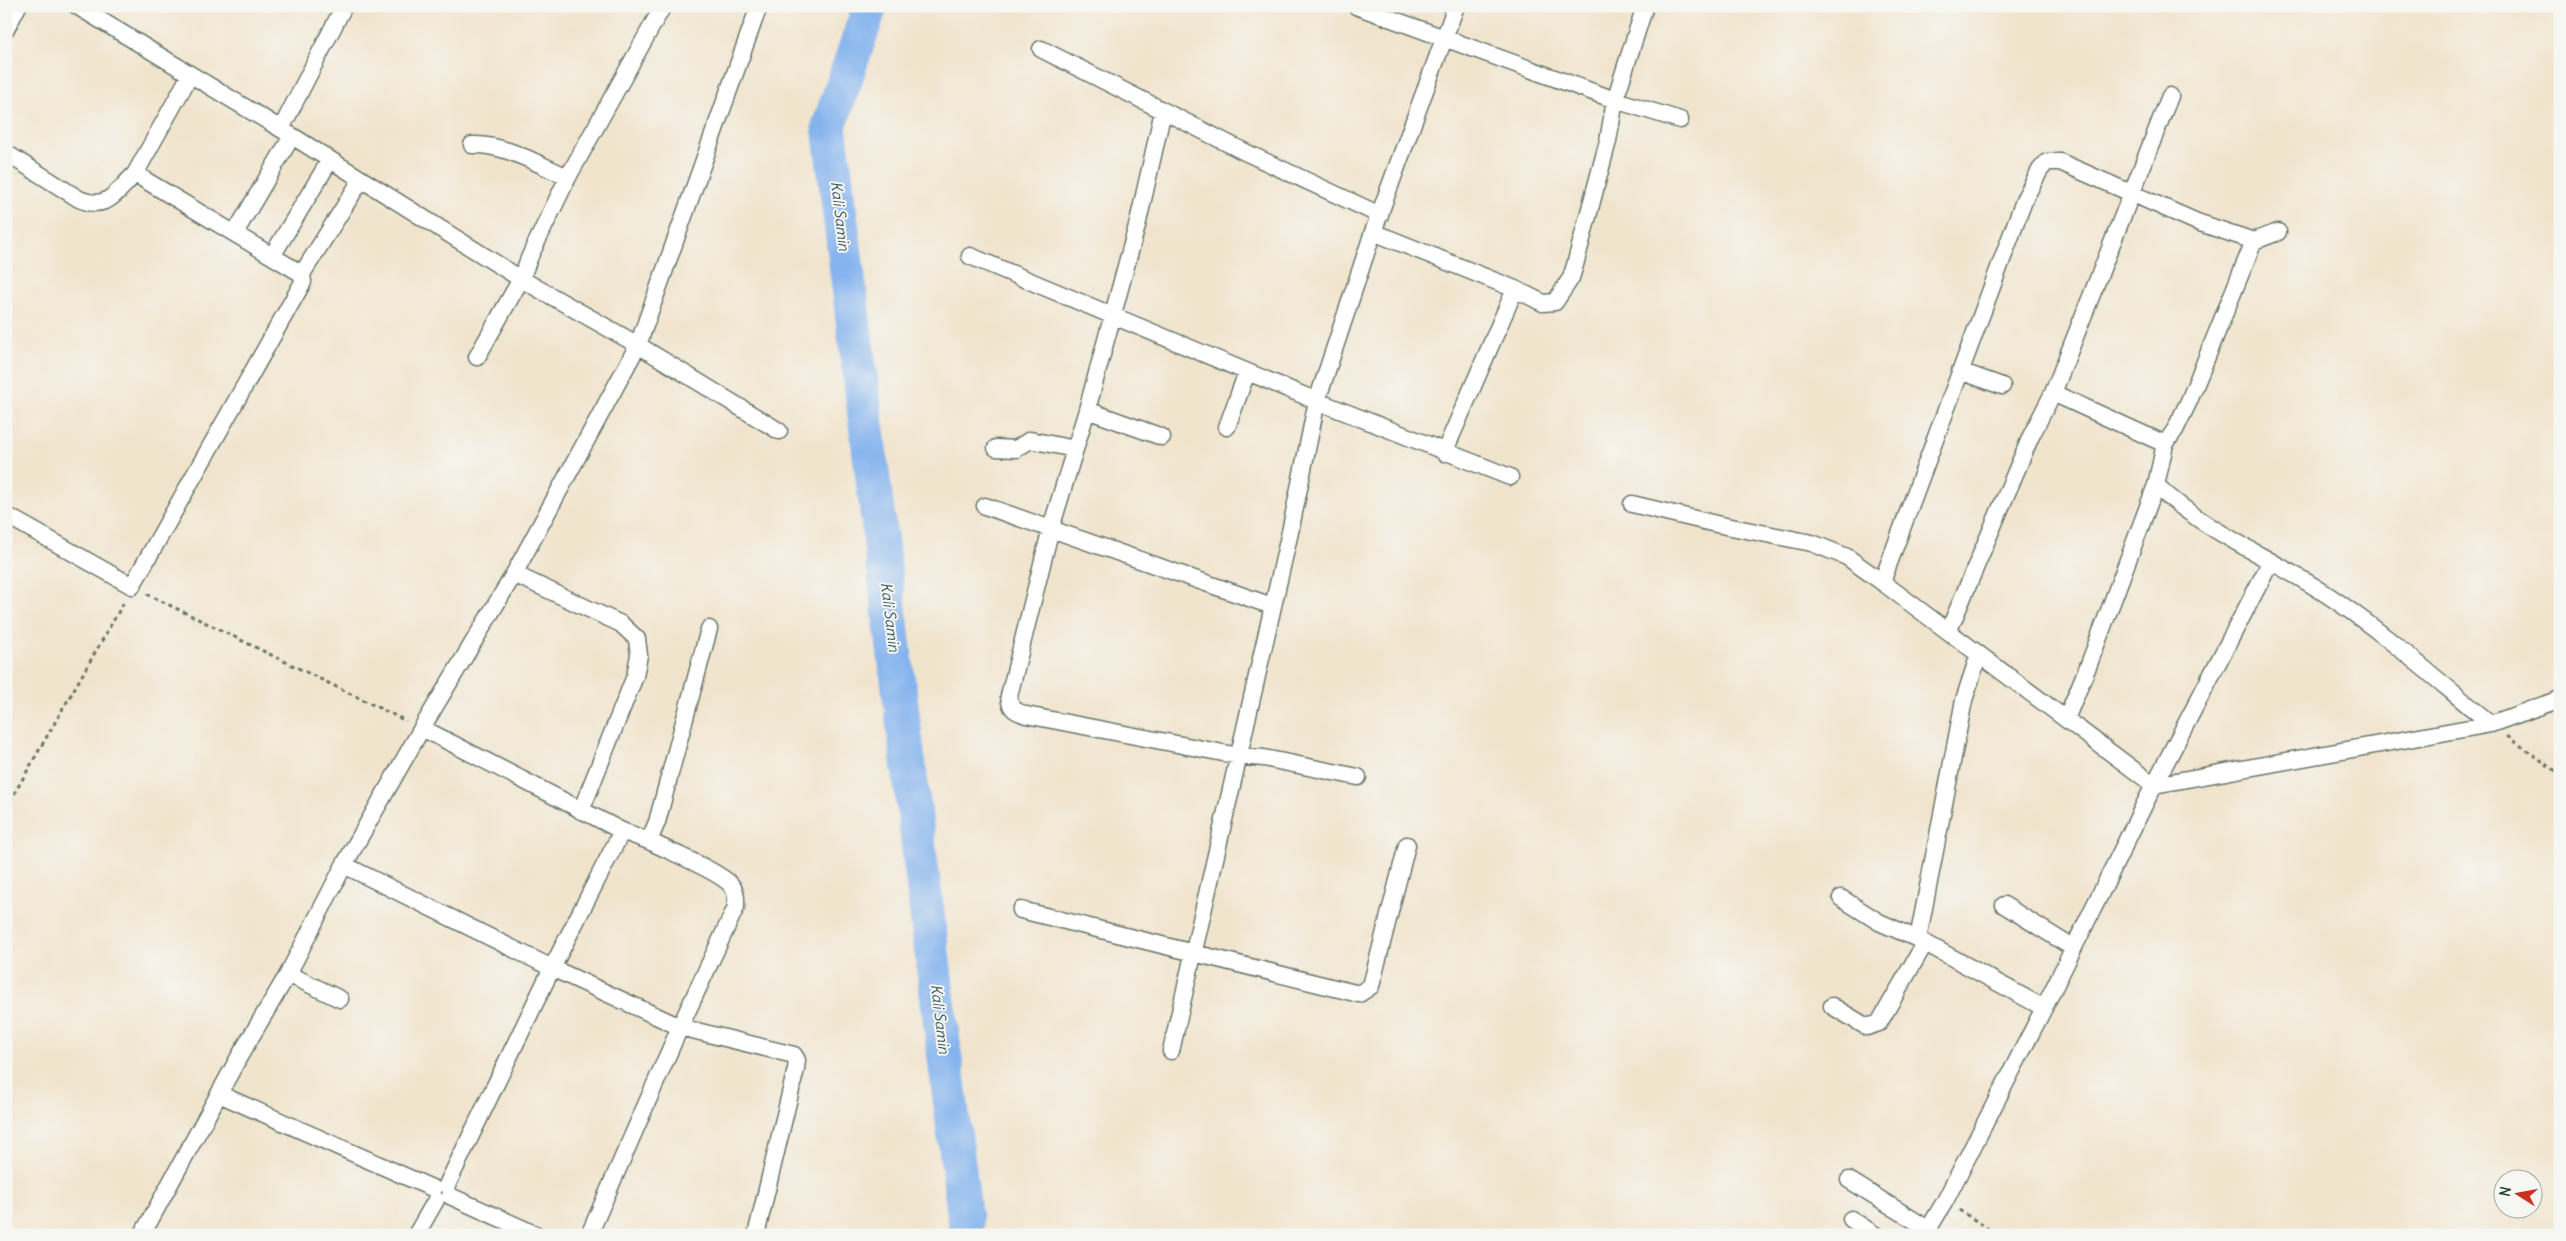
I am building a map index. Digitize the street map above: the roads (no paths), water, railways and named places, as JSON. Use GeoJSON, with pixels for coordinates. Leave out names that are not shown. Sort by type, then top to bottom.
{"type":"FeatureCollection","features":[{"type":"Feature","properties":{"kind":"street"},"geometry":{"type":"LineString","coordinates":[[6,30],[18,6]]}},
{"type":"Feature","properties":{"kind":"street"},"geometry":{"type":"LineString","coordinates":[[77,6],[105,13],[190,75],[286,132],[521,279],[638,345],[779,431]]}},
{"type":"Feature","properties":{"kind":"street"},"geometry":{"type":"LineString","coordinates":[[235,233],[286,132],[344,6]]}},
{"type":"Feature","properties":{"kind":"street"},"geometry":{"type":"LineString","coordinates":[[477,357],[521,279],[536,242],[568,177],[663,6]]}},
{"type":"Feature","properties":{"kind":"street"},"geometry":{"type":"LineString","coordinates":[[142,1235],[239,1057],[288,974],[344,864],[514,574],[638,345],[759,6]]}},
{"type":"Feature","properties":{"kind":"street"},"geometry":{"type":"LineString","coordinates":[[1356,6],[1615,100],[1680,120]]}},
{"type":"Feature","properties":{"kind":"street"},"geometry":{"type":"LineString","coordinates":[[1171,1051],[1290,532],[1317,401],[1373,232],[1456,6]]}},
{"type":"Feature","properties":{"kind":"street"},"geometry":{"type":"LineString","coordinates":[[1373,232],[1515,289],[1543,303],[1551,304],[1558,299],[1571,278],[1608,141],[1615,100],[1645,6]]}},
{"type":"Feature","properties":{"kind":"street"},"geometry":{"type":"LineString","coordinates":[[1041,49],[1163,111],[1380,215]]}},
{"type":"Feature","properties":{"kind":"street"},"geometry":{"type":"LineString","coordinates":[[6,153],[79,199],[92,204],[102,204],[135,174],[190,75]]}},
{"type":"Feature","properties":{"kind":"street"},"geometry":{"type":"LineString","coordinates":[[1948,630],[2031,436],[2053,393],[2170,96]]}},
{"type":"Feature","properties":{"kind":"street"},"geometry":{"type":"LineString","coordinates":[[1163,111],[1138,222],[1113,317],[1051,528],[1008,696],[1013,710],[1026,715],[1358,777]]}},
{"type":"Feature","properties":{"kind":"street"},"geometry":{"type":"LineString","coordinates":[[472,145],[483,144],[498,149],[568,177]]}},
{"type":"Feature","properties":{"kind":"street"},"geometry":{"type":"LineString","coordinates":[[272,256],[330,160]]}},
{"type":"Feature","properties":{"kind":"street"},"geometry":{"type":"LineString","coordinates":[[1882,582],[2025,198],[2040,170],[2047,162],[2060,162],[2197,222],[2254,241],[2278,232]]}},
{"type":"Feature","properties":{"kind":"street"},"geometry":{"type":"LineString","coordinates":[[135,174],[302,274]]}},
{"type":"Feature","properties":{"kind":"street"},"geometry":{"type":"LineString","coordinates":[[6,515],[132,586],[303,282],[302,274],[361,180]]}},
{"type":"Feature","properties":{"kind":"street"},"geometry":{"type":"LineString","coordinates":[[2066,719],[2089,664],[2156,485],[2165,444],[2175,430],[2189,401],[2254,241]]}},
{"type":"Feature","properties":{"kind":"street"},"geometry":{"type":"LineString","coordinates":[[970,256],[1444,453],[1510,477]]}},
{"type":"Feature","properties":{"kind":"street"},"geometry":{"type":"LineString","coordinates":[[1444,453],[1515,289]]}},
{"type":"Feature","properties":{"kind":"street"},"geometry":{"type":"LineString","coordinates":[[1960,371],[2002,386]]}},
{"type":"Feature","properties":{"kind":"street"},"geometry":{"type":"LineString","coordinates":[[1227,427],[1247,372]]}},
{"type":"Feature","properties":{"kind":"street"},"geometry":{"type":"LineString","coordinates":[[2053,393],[2165,444]]}},
{"type":"Feature","properties":{"kind":"street"},"geometry":{"type":"LineString","coordinates":[[1087,410],[1162,437]]}},
{"type":"Feature","properties":{"kind":"street"},"geometry":{"type":"LineString","coordinates":[[996,448],[1016,449],[1030,440],[1075,449]]}},
{"type":"Feature","properties":{"kind":"street"},"geometry":{"type":"LineString","coordinates":[[2156,485],[2192,514],[2270,563],[2323,592],[2411,659],[2491,724]]}},
{"type":"Feature","properties":{"kind":"street"},"geometry":{"type":"LineString","coordinates":[[1632,504],[1726,526],[1812,543],[1848,557],[2154,785],[2491,724],[2560,699]]}},
{"type":"Feature","properties":{"kind":"street"},"geometry":{"type":"LineString","coordinates":[[985,506],[1272,606]]}},
{"type":"Feature","properties":{"kind":"street"},"geometry":{"type":"LineString","coordinates":[[1849,1180],[1927,1232],[1946,1201],[2154,785],[2270,563]]}},
{"type":"Feature","properties":{"kind":"street"},"geometry":{"type":"LineString","coordinates":[[514,574],[621,624],[637,639],[639,655],[635,676],[581,811]]}},
{"type":"Feature","properties":{"kind":"street"},"geometry":{"type":"LineString","coordinates":[[649,841],[657,822],[709,629]]}},
{"type":"Feature","properties":{"kind":"street"},"geometry":{"type":"LineString","coordinates":[[1832,1006],[1867,1027],[1880,1023],[1922,941],[1964,700],[1979,654]]}},
{"type":"Feature","properties":{"kind":"street"},"geometry":{"type":"LineString","coordinates":[[422,728],[581,811],[622,831],[649,841],[719,876],[731,885],[736,894],[736,907],[680,1027],[588,1235]]}},
{"type":"Feature","properties":{"kind":"street"},"geometry":{"type":"LineString","coordinates":[[416,1235],[442,1193],[552,968],[622,831]]}},
{"type":"Feature","properties":{"kind":"street"},"geometry":{"type":"LineString","coordinates":[[1021,910],[1359,994],[1367,991],[1372,986],[1407,845]]}},
{"type":"Feature","properties":{"kind":"street"},"geometry":{"type":"LineString","coordinates":[[344,864],[552,968],[680,1027],[791,1053],[797,1060],[756,1235]]}},
{"type":"Feature","properties":{"kind":"street"},"geometry":{"type":"LineString","coordinates":[[1841,898],[1879,922],[1922,941],[2044,1008]]}},
{"type":"Feature","properties":{"kind":"street"},"geometry":{"type":"LineString","coordinates":[[2004,905],[2072,948]]}},
{"type":"Feature","properties":{"kind":"street"},"geometry":{"type":"LineString","coordinates":[[288,974],[340,999]]}},
{"type":"Feature","properties":{"kind":"street"},"geometry":{"type":"LineString","coordinates":[[219,1094],[537,1235]]}},
{"type":"Feature","properties":{"kind":"street"},"geometry":{"type":"LineString","coordinates":[[1851,1219],[1874,1235]]}},
{"type":"Feature","properties":{"kind":"waterway","name":"Kali Samin"},"geometry":{"type":"LineString","coordinates":[[870,6],[829,126],[967,1235]]}}]}
